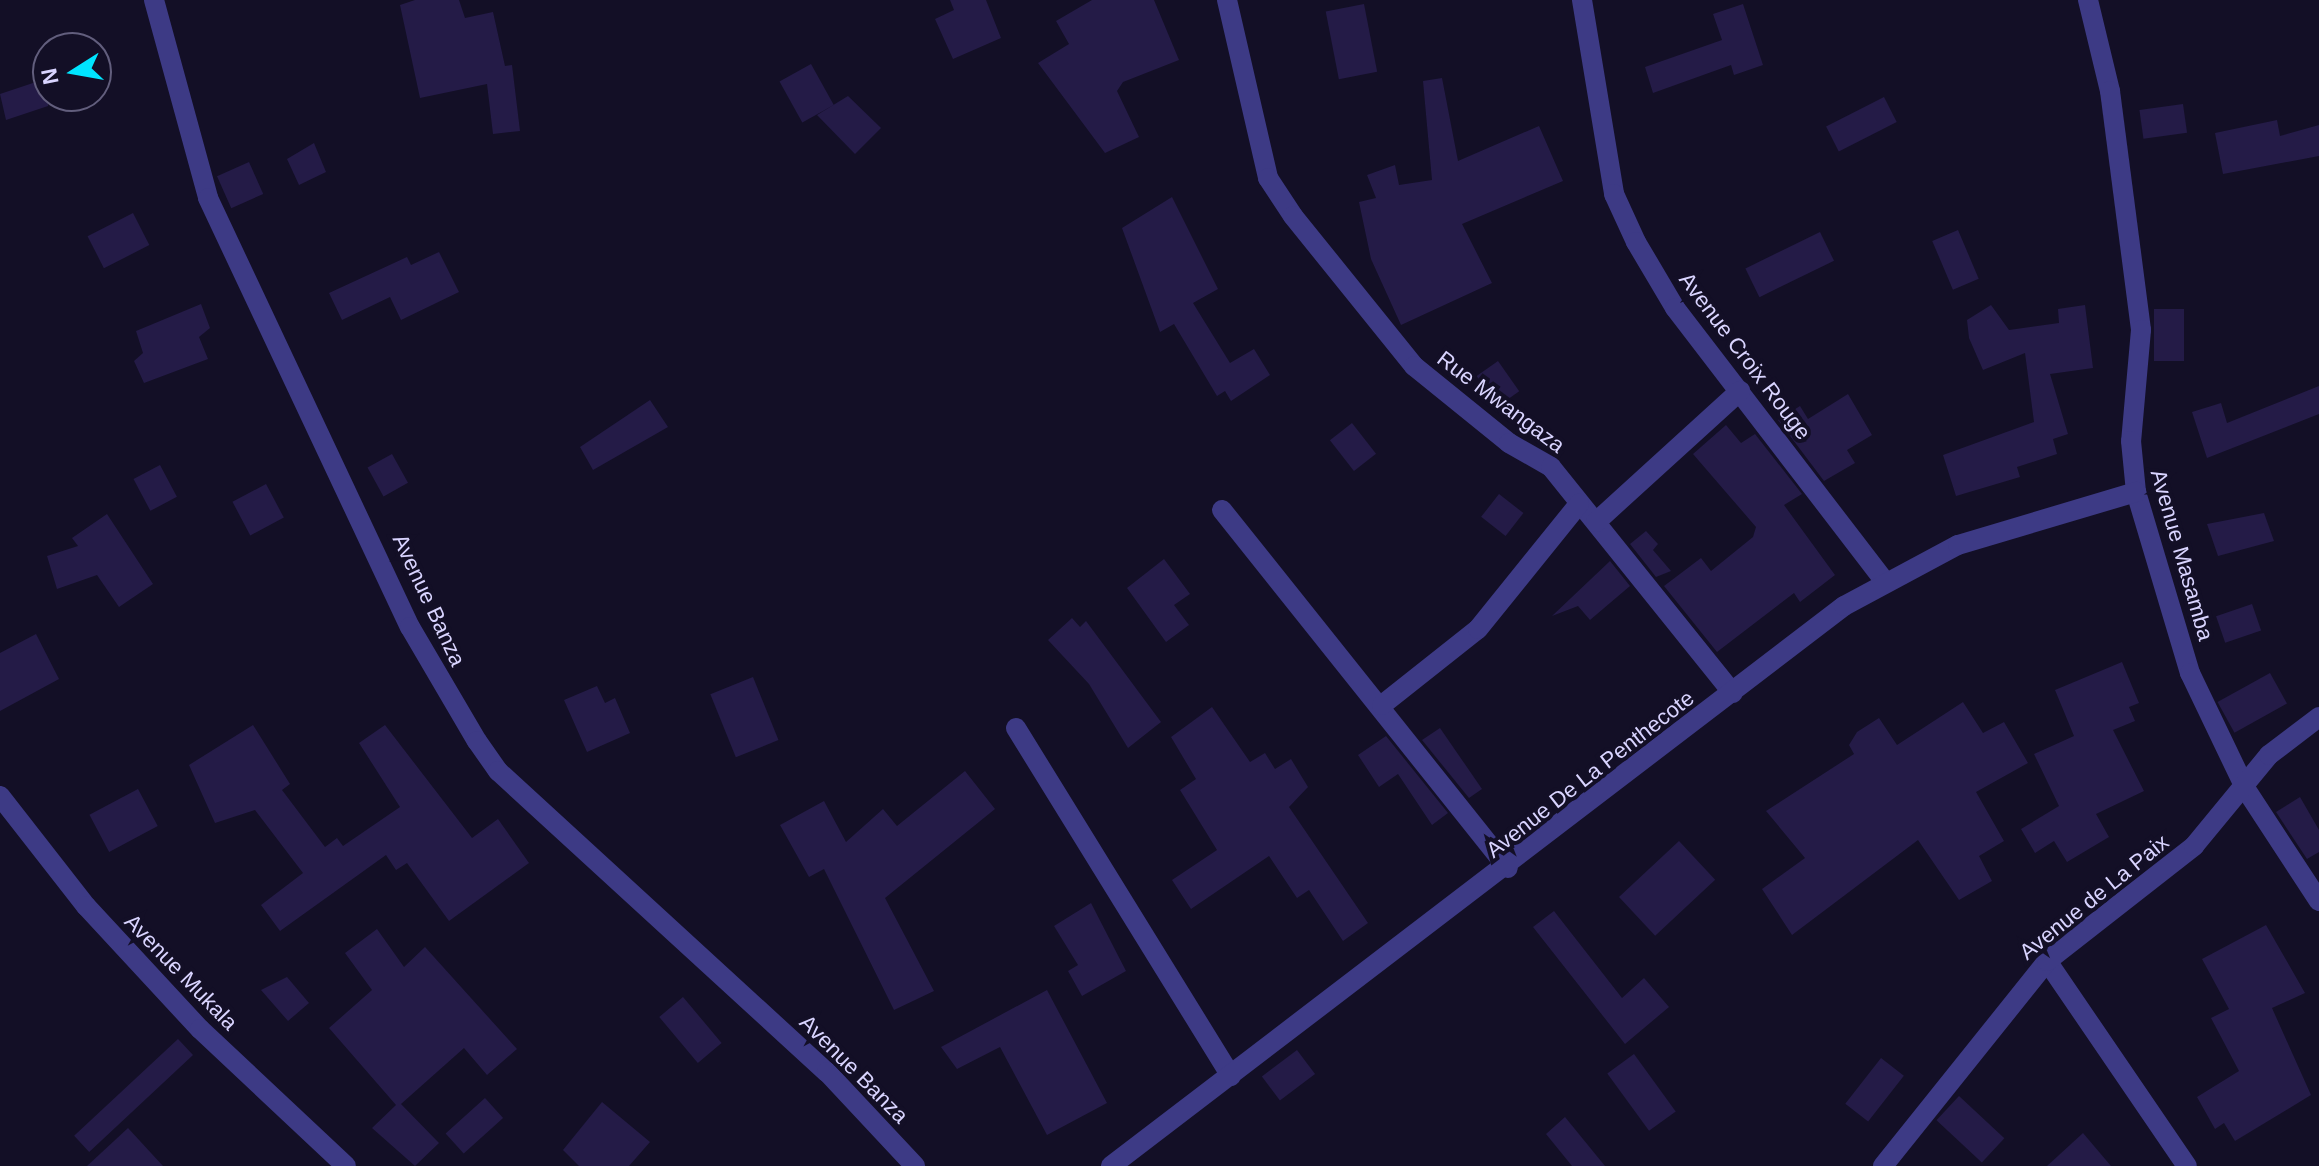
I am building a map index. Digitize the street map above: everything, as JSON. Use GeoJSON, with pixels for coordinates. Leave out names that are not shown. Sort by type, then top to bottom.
{"type":"FeatureCollection","features":[{"type":"Feature","properties":{"kind":"street","name":"Avenue Banza"},"geometry":{"type":"LineString","coordinates":[[154,0],[208,198],[410,627],[477,741],[498,771],[827,1072],[915,1166]]}},
{"type":"Feature","properties":{"kind":"street","name":"Rue Mwangaza"},"geometry":{"type":"LineString","coordinates":[[1227,0],[1268,178],[1293,216],[1414,366],[1509,443],[1551,467],[1733,693]]}},
{"type":"Feature","properties":{"kind":"street","name":"Avenue Croix Rouge"},"geometry":{"type":"LineString","coordinates":[[1582,0],[1614,194],[1675,308],[1884,580]]}},
{"type":"Feature","properties":{"kind":"street","name":"Avenue Masamba"},"geometry":{"type":"LineString","coordinates":[[2088,0],[2110,91],[2141,330],[2131,441],[2136,492],[2190,673],[2245,788],[2319,901]]}},
{"type":"Feature","properties":{"kind":"street"},"geometry":{"type":"LineString","coordinates":[[1596,522],[1740,391]]}},
{"type":"Feature","properties":{"kind":"street","name":"Avenue De La Penthecote"},"geometry":{"type":"LineString","coordinates":[[1111,1166],[1884,580],[1958,545],[2136,492]]}},
{"type":"Feature","properties":{"kind":"street"},"geometry":{"type":"LineString","coordinates":[[1382,705],[1478,629],[1579,504]]}},
{"type":"Feature","properties":{"kind":"street"},"geometry":{"type":"LineString","coordinates":[[1222,510],[1382,705],[1508,868]]}},
{"type":"Feature","properties":{"kind":"street","name":"Avenue de La Paix"},"geometry":{"type":"LineString","coordinates":[[1883,1166],[2047,961],[2194,846],[2245,788],[2269,755],[2319,717]]}},
{"type":"Feature","properties":{"kind":"street"},"geometry":{"type":"LineString","coordinates":[[1016,728],[1231,1076]]}},
{"type":"Feature","properties":{"kind":"street","name":"Avenue Mukala"},"geometry":{"type":"LineString","coordinates":[[0,796],[86,906],[200,1029],[346,1166]]}},
{"type":"Feature","properties":{"kind":"street"},"geometry":{"type":"LineString","coordinates":[[2047,961],[2187,1166]]}},
{"type":"Feature","properties":{"kind":"building"},"geometry":{"type":"Polygon","coordinates":[[[415,0],[459,0],[465,18],[493,12],[505,66],[512,65],[520,131],[493,134],[487,84],[420,98],[400,5],[415,0]]]}},
{"type":"Feature","properties":{"kind":"building"},"geometry":{"type":"Polygon","coordinates":[[[950,0],[986,0],[1001,38],[953,59],[935,19],[954,10],[950,0]]]}},
{"type":"Feature","properties":{"kind":"building"},"geometry":{"type":"Polygon","coordinates":[[[1092,0],[1154,0],[1179,60],[1123,82],[1117,91],[1139,137],[1105,153],[1038,63],[1069,44],[1056,21],[1092,0]]]}},
{"type":"Feature","properties":{"kind":"building"},"geometry":{"type":"Polygon","coordinates":[[[1364,4],[1377,72],[1339,79],[1326,11],[1364,4]]]}},
{"type":"Feature","properties":{"kind":"building"},"geometry":{"type":"Polygon","coordinates":[[[1743,4],[1763,65],[1734,75],[1731,65],[1653,93],[1645,67],[1722,40],[1713,14],[1743,4]]]}},
{"type":"Feature","properties":{"kind":"building"},"geometry":{"type":"Polygon","coordinates":[[[811,64],[834,105],[802,123],[780,81],[811,64]]]}},
{"type":"Feature","properties":{"kind":"building"},"geometry":{"type":"Polygon","coordinates":[[[1442,78],[1458,161],[1539,126],[1563,181],[1462,224],[1492,283],[1401,325],[1371,259],[1359,202],[1376,198],[1367,175],[1395,165],[1399,185],[1432,180],[1423,81],[1442,78]]]}},
{"type":"Feature","properties":{"kind":"building"},"geometry":{"type":"Polygon","coordinates":[[[32,83],[32,111],[6,120],[0,94],[32,83]]]}},
{"type":"Feature","properties":{"kind":"building"},"geometry":{"type":"Polygon","coordinates":[[[848,96],[881,128],[855,154],[817,115],[848,96]]]}},
{"type":"Feature","properties":{"kind":"building"},"geometry":{"type":"Polygon","coordinates":[[[1884,97],[1897,122],[1839,151],[1826,127],[1884,97]]]}},
{"type":"Feature","properties":{"kind":"building"},"geometry":{"type":"Polygon","coordinates":[[[2183,104],[2187,133],[2143,139],[2139,110],[2183,104]]]}},
{"type":"Feature","properties":{"kind":"building"},"geometry":{"type":"Polygon","coordinates":[[[2277,120],[2280,136],[2319,125],[2319,156],[2223,174],[2215,133],[2277,120]]]}},
{"type":"Feature","properties":{"kind":"building"},"geometry":{"type":"Polygon","coordinates":[[[314,143],[326,172],[299,185],[287,159],[314,143]]]}},
{"type":"Feature","properties":{"kind":"building"},"geometry":{"type":"Polygon","coordinates":[[[249,162],[263,194],[231,208],[217,176],[249,162]]]}},
{"type":"Feature","properties":{"kind":"building"},"geometry":{"type":"Polygon","coordinates":[[[1172,197],[1218,289],[1193,303],[1230,363],[1254,349],[1270,375],[1231,401],[1225,391],[1217,396],[1174,324],[1160,332],[1122,228],[1172,197]]]}},
{"type":"Feature","properties":{"kind":"building"},"geometry":{"type":"Polygon","coordinates":[[[133,213],[149,245],[104,268],[88,236],[133,213]]]}},
{"type":"Feature","properties":{"kind":"building"},"geometry":{"type":"Polygon","coordinates":[[[1958,230],[1979,279],[1953,290],[1932,241],[1958,230]]]}},
{"type":"Feature","properties":{"kind":"building"},"geometry":{"type":"Polygon","coordinates":[[[1820,232],[1834,261],[1759,297],[1745,268],[1820,232]]]}},
{"type":"Feature","properties":{"kind":"building"},"geometry":{"type":"Polygon","coordinates":[[[439,252],[459,292],[401,320],[390,297],[342,320],[329,293],[407,257],[411,265],[439,252]]]}},
{"type":"Feature","properties":{"kind":"building"},"geometry":{"type":"Polygon","coordinates":[[[201,304],[210,328],[199,337],[208,359],[144,383],[134,361],[143,353],[136,331],[201,304]]]}},
{"type":"Feature","properties":{"kind":"building"},"geometry":{"type":"Polygon","coordinates":[[[1991,305],[2009,330],[2059,323],[2058,309],[2085,305],[2093,368],[2050,374],[2068,434],[2053,439],[2057,454],[2017,467],[2020,477],[1956,496],[1943,455],[2034,422],[2025,353],[1983,370],[1969,338],[1967,320],[1991,305]]]}},
{"type":"Feature","properties":{"kind":"building"},"geometry":{"type":"Polygon","coordinates":[[[2154,309],[2184,309],[2184,361],[2154,361],[2154,309]]]}},
{"type":"Feature","properties":{"kind":"building"},"geometry":{"type":"Polygon","coordinates":[[[1498,361],[1519,391],[1498,406],[1477,376],[1498,361]]]}},
{"type":"Feature","properties":{"kind":"building"},"geometry":{"type":"Polygon","coordinates":[[[2319,386],[2319,414],[2207,458],[2192,412],[2221,403],[2227,423],[2319,386]]]}},
{"type":"Feature","properties":{"kind":"building"},"geometry":{"type":"Polygon","coordinates":[[[1848,394],[1872,435],[1847,450],[1855,463],[1824,481],[1778,420],[1800,406],[1808,419],[1848,394]]]}},
{"type":"Feature","properties":{"kind":"building"},"geometry":{"type":"Polygon","coordinates":[[[650,400],[668,427],[593,470],[580,447],[650,400]]]}},
{"type":"Feature","properties":{"kind":"building"},"geometry":{"type":"Polygon","coordinates":[[[1352,423],[1376,454],[1354,471],[1330,440],[1352,423]]]}},
{"type":"Feature","properties":{"kind":"building"},"geometry":{"type":"Polygon","coordinates":[[[1726,425],[1741,443],[1755,434],[1802,494],[1784,505],[1835,575],[1800,602],[1794,593],[1717,652],[1664,586],[1701,558],[1711,571],[1753,537],[1756,527],[1693,454],[1726,425]]]}},
{"type":"Feature","properties":{"kind":"building"},"geometry":{"type":"Polygon","coordinates":[[[392,454],[408,483],[384,496],[368,468],[392,454]]]}},
{"type":"Feature","properties":{"kind":"building"},"geometry":{"type":"Polygon","coordinates":[[[160,465],[177,497],[150,511],[134,479],[160,465]]]}},
{"type":"Feature","properties":{"kind":"building"},"geometry":{"type":"Polygon","coordinates":[[[266,484],[284,518],[250,535],[232,502],[266,484]]]}},
{"type":"Feature","properties":{"kind":"building"},"geometry":{"type":"Polygon","coordinates":[[[1499,494],[1523,513],[1506,536],[1481,517],[1499,494]]]}},
{"type":"Feature","properties":{"kind":"building"},"geometry":{"type":"Polygon","coordinates":[[[2264,513],[2274,541],[2218,556],[2207,524],[2264,513]]]}},
{"type":"Feature","properties":{"kind":"building"},"geometry":{"type":"Polygon","coordinates":[[[107,514],[153,584],[119,607],[97,575],[57,589],[47,556],[78,546],[72,538],[107,514]]]}},
{"type":"Feature","properties":{"kind":"building"},"geometry":{"type":"Polygon","coordinates":[[[1646,531],[1658,544],[1653,550],[1671,571],[1656,577],[1630,544],[1646,531]]]}},
{"type":"Feature","properties":{"kind":"building"},"geometry":{"type":"Polygon","coordinates":[[[1164,559],[1190,594],[1174,605],[1189,625],[1166,642],[1127,588],[1164,559]]]}},
{"type":"Feature","properties":{"kind":"building"},"geometry":{"type":"Polygon","coordinates":[[[1610,561],[1630,586],[1590,620],[1578,606],[1552,616],[1610,561]]]}},
{"type":"Feature","properties":{"kind":"building"},"geometry":{"type":"Polygon","coordinates":[[[2252,604],[2261,630],[2225,643],[2216,616],[2252,604]]]}},
{"type":"Feature","properties":{"kind":"building"},"geometry":{"type":"Polygon","coordinates":[[[1072,618],[1080,627],[1086,621],[1161,722],[1128,748],[1089,684],[1048,640],[1072,618]]]}},
{"type":"Feature","properties":{"kind":"building"},"geometry":{"type":"Polygon","coordinates":[[[36,634],[59,679],[0,711],[0,653],[36,634]]]}},
{"type":"Feature","properties":{"kind":"building"},"geometry":{"type":"Polygon","coordinates":[[[2122,662],[2139,703],[2129,707],[2135,721],[2113,730],[2144,791],[2096,814],[2109,837],[2067,862],[2054,841],[2035,853],[2021,829],[2059,806],[2034,754],[2074,736],[2055,690],[2122,662]]]}},
{"type":"Feature","properties":{"kind":"building"},"geometry":{"type":"Polygon","coordinates":[[[2270,673],[2287,704],[2234,733],[2218,702],[2270,673]]]}},
{"type":"Feature","properties":{"kind":"building"},"geometry":{"type":"Polygon","coordinates":[[[753,677],[778,740],[736,757],[710,694],[753,677]]]}},
{"type":"Feature","properties":{"kind":"building"},"geometry":{"type":"Polygon","coordinates":[[[597,686],[605,703],[615,698],[630,733],[587,752],[564,700],[597,686]]]}},
{"type":"Feature","properties":{"kind":"building"},"geometry":{"type":"Polygon","coordinates":[[[1963,702],[1983,733],[2004,722],[2028,763],[1976,792],[2004,841],[1979,856],[1992,881],[1959,900],[1918,840],[1792,935],[1762,889],[1805,858],[1766,811],[1854,754],[1849,745],[1857,732],[1879,718],[1897,745],[1963,702]]]}},
{"type":"Feature","properties":{"kind":"building"},"geometry":{"type":"Polygon","coordinates":[[[1212,707],[1250,762],[1265,753],[1275,769],[1291,759],[1308,787],[1289,807],[1368,923],[1343,941],[1309,890],[1297,898],[1269,856],[1191,909],[1172,880],[1217,850],[1180,790],[1196,779],[1171,737],[1212,707]]]}},
{"type":"Feature","properties":{"kind":"building"},"geometry":{"type":"Polygon","coordinates":[[[253,725],[290,784],[282,790],[325,847],[337,838],[343,846],[400,807],[359,743],[385,725],[472,838],[498,819],[529,863],[449,921],[407,863],[396,870],[386,855],[280,931],[261,905],[303,873],[255,810],[215,823],[189,765],[253,725]]]}},
{"type":"Feature","properties":{"kind":"building"},"geometry":{"type":"Polygon","coordinates":[[[1440,728],[1482,789],[1469,798],[1422,740],[1440,728]]]}},
{"type":"Feature","properties":{"kind":"building"},"geometry":{"type":"Polygon","coordinates":[[[1386,736],[1448,813],[1432,825],[1398,774],[1379,787],[1358,755],[1386,736]]]}},
{"type":"Feature","properties":{"kind":"building"},"geometry":{"type":"Polygon","coordinates":[[[965,771],[995,809],[885,898],[934,991],[894,1010],[824,869],[809,877],[780,825],[824,801],[846,842],[883,809],[897,826],[965,771]]]}},
{"type":"Feature","properties":{"kind":"building"},"geometry":{"type":"Polygon","coordinates":[[[138,789],[158,826],[109,852],[89,815],[138,789]]]}},
{"type":"Feature","properties":{"kind":"building"},"geometry":{"type":"Polygon","coordinates":[[[2300,797],[2319,830],[2319,852],[2307,859],[2276,812],[2300,797]]]}},
{"type":"Feature","properties":{"kind":"building"},"geometry":{"type":"Polygon","coordinates":[[[1679,841],[1715,880],[1655,936],[1619,897],[1679,841]]]}},
{"type":"Feature","properties":{"kind":"building"},"geometry":{"type":"Polygon","coordinates":[[[1091,903],[1126,971],[1082,996],[1068,971],[1078,965],[1054,926],[1091,903]]]}},
{"type":"Feature","properties":{"kind":"building"},"geometry":{"type":"Polygon","coordinates":[[[1554,911],[1622,998],[1644,978],[1669,1007],[1625,1044],[1533,927],[1554,911]]]}},
{"type":"Feature","properties":{"kind":"building"},"geometry":{"type":"Polygon","coordinates":[[[2266,925],[2305,993],[2272,1008],[2311,1095],[2235,1141],[2224,1123],[2215,1129],[2197,1097],[2239,1071],[2211,1018],[2229,1009],[2202,959],[2266,925]]]}},
{"type":"Feature","properties":{"kind":"building"},"geometry":{"type":"Polygon","coordinates":[[[377,929],[404,967],[425,947],[517,1049],[487,1075],[464,1048],[401,1104],[439,1143],[415,1166],[372,1128],[396,1105],[329,1028],[372,990],[345,953],[377,929]]]}},
{"type":"Feature","properties":{"kind":"building"},"geometry":{"type":"Polygon","coordinates":[[[287,977],[309,1003],[288,1021],[261,990],[287,977]]]}},
{"type":"Feature","properties":{"kind":"building"},"geometry":{"type":"Polygon","coordinates":[[[1047,990],[1107,1103],[1047,1135],[1000,1047],[957,1069],[941,1047],[1047,990]]]}},
{"type":"Feature","properties":{"kind":"building"},"geometry":{"type":"Polygon","coordinates":[[[683,997],[722,1043],[698,1063],[659,1017],[683,997]]]}},
{"type":"Feature","properties":{"kind":"building"},"geometry":{"type":"Polygon","coordinates":[[[178,1039],[193,1055],[89,1152],[74,1136],[178,1039]]]}},
{"type":"Feature","properties":{"kind":"building"},"geometry":{"type":"Polygon","coordinates":[[[1297,1050],[1315,1074],[1280,1100],[1262,1076],[1297,1050]]]}},
{"type":"Feature","properties":{"kind":"building"},"geometry":{"type":"Polygon","coordinates":[[[1634,1054],[1676,1111],[1649,1131],[1607,1073],[1634,1054]]]}},
{"type":"Feature","properties":{"kind":"building"},"geometry":{"type":"Polygon","coordinates":[[[1881,1058],[1904,1076],[1868,1122],[1845,1104],[1881,1058]]]}},
{"type":"Feature","properties":{"kind":"building"},"geometry":{"type":"Polygon","coordinates":[[[1959,1096],[2004,1138],[1982,1162],[1936,1120],[1959,1096]]]}},
{"type":"Feature","properties":{"kind":"building"},"geometry":{"type":"Polygon","coordinates":[[[485,1098],[503,1118],[464,1154],[446,1133],[485,1098]]]}},
{"type":"Feature","properties":{"kind":"building"},"geometry":{"type":"Polygon","coordinates":[[[602,1102],[650,1142],[629,1166],[579,1166],[563,1150],[602,1102]]]}},
{"type":"Feature","properties":{"kind":"building"},"geometry":{"type":"Polygon","coordinates":[[[1565,1117],[1605,1166],[1572,1166],[1546,1134],[1565,1117]]]}},
{"type":"Feature","properties":{"kind":"building"},"geometry":{"type":"Polygon","coordinates":[[[128,1128],[163,1166],[87,1166],[128,1128]]]}},
{"type":"Feature","properties":{"kind":"building"},"geometry":{"type":"Polygon","coordinates":[[[2083,1133],[2111,1166],[2047,1166],[2083,1133]]]}}]}
